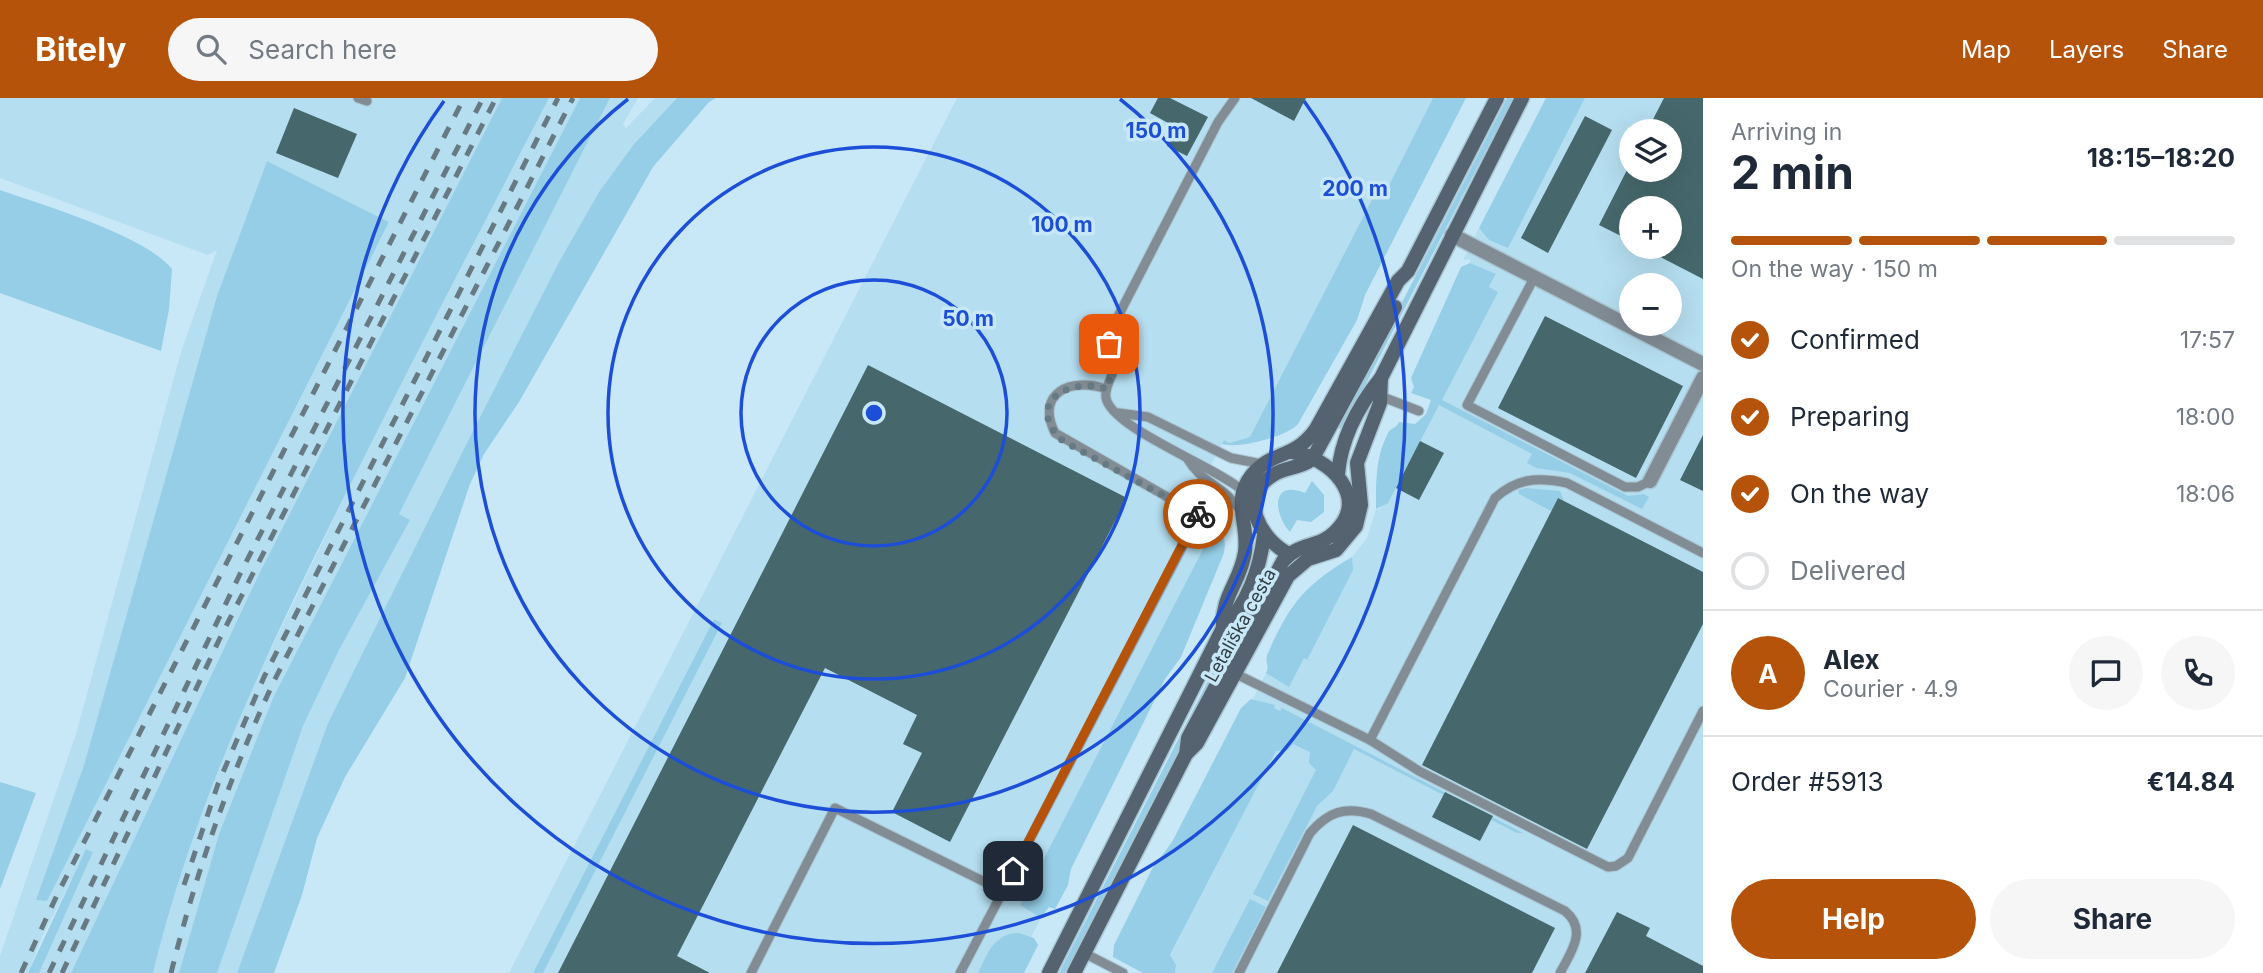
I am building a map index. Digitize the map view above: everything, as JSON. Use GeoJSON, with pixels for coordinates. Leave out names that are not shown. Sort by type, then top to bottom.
{"type":"FeatureCollection","features":[{"type":"Feature","properties":{"kind":"main road"},"geometry":{"type":"LineString","coordinates":[[1262,464],[1302,446],[1316,429],[1398,281],[1408,271],[1497,98]]}},
{"type":"Feature","properties":{"kind":"main road","name":"Letališka cesta"},"geometry":{"type":"LineString","coordinates":[[1074,973],[1186,754],[1188,738],[1289,554],[1302,545],[1332,535],[1342,524],[1347,498],[1338,474],[1344,444],[1365,398],[1381,378],[1522,98]]}},
{"type":"Feature","properties":{"kind":"main road"},"geometry":{"type":"LineString","coordinates":[[1264,535],[1257,522],[1254,504],[1259,489],[1273,475],[1299,467],[1313,458],[1388,320],[1406,284],[1408,271]]}},
{"type":"Feature","properties":{"kind":"main road","name":"Letališka cesta"},"geometry":{"type":"LineString","coordinates":[[1186,754],[1198,743],[1234,673],[1293,570],[1308,559],[1336,550],[1356,526],[1361,505],[1356,472],[1359,452],[1380,396],[1381,378]]}},
{"type":"Feature","properties":{"kind":"main road"},"geometry":{"type":"LineString","coordinates":[[1292,452],[1313,458],[1338,474]]}},
{"type":"Feature","properties":{"kind":"main road","name":"Letališka cesta"},"geometry":{"type":"LineString","coordinates":[[1223,628],[1222,608],[1245,552],[1239,509],[1243,490],[1262,464]]}},
{"type":"Feature","properties":{"kind":"main road","name":"Letališka cesta"},"geometry":{"type":"LineString","coordinates":[[1049,973],[1223,628],[1237,615],[1253,580],[1264,535],[1289,554]]}},
{"type":"Feature","properties":{"kind":"street"},"geometry":{"type":"LineString","coordinates":[[1452,235],[1703,364]]}},
{"type":"Feature","properties":{"kind":"street"},"geometry":{"type":"LineString","coordinates":[[1650,481],[1703,378]]}},
{"type":"Feature","properties":{"kind":"lane"},"geometry":{"type":"LineString","coordinates":[[1234,98],[1218,121],[1111,330],[1109,344],[1114,366],[1107,389],[1109,405],[1138,432],[1243,490],[1254,504]]}},
{"type":"Feature","properties":{"kind":"lane"},"geometry":{"type":"LineString","coordinates":[[1534,278],[1467,405],[1625,487],[1638,487],[1650,481]]}},
{"type":"Feature","properties":{"kind":"lane"},"geometry":{"type":"LineString","coordinates":[[960,973],[1199,514],[1063,441],[1055,433],[1048,410],[1051,400],[1059,391],[1092,384],[1107,389]]}},
{"type":"Feature","properties":{"kind":"lane"},"geometry":{"type":"LineString","coordinates":[[1380,396],[1419,411]]}},
{"type":"Feature","properties":{"kind":"lane"},"geometry":{"type":"LineString","coordinates":[[1119,413],[1148,417],[1231,458],[1262,464]]}},
{"type":"Feature","properties":{"kind":"lane"},"geometry":{"type":"LineString","coordinates":[[1187,457],[1197,476],[1216,486],[1239,509]]}},
{"type":"Feature","properties":{"kind":"lane"},"geometry":{"type":"LineString","coordinates":[[1370,740],[1494,498],[1511,484],[1530,480],[1567,483],[1703,552]]}},
{"type":"Feature","properties":{"kind":"lane"},"geometry":{"type":"LineString","coordinates":[[1234,673],[1370,740],[1419,771],[1608,867],[1616,866],[1628,858],[1703,711]]}},
{"type":"Feature","properties":{"kind":"lane"},"geometry":{"type":"LineString","coordinates":[[751,973],[835,808],[1003,891]]}},
{"type":"Feature","properties":{"kind":"lane"},"geometry":{"type":"LineString","coordinates":[[1239,973],[1310,833],[1328,815],[1350,809],[1371,814],[1565,911],[1574,920],[1578,935],[1560,973]]}},
{"type":"Feature","properties":{"kind":"lane"},"geometry":{"type":"LineString","coordinates":[[1084,953],[1123,973]]}},
{"type":"Feature","properties":{"kind":"shaded area"},"geometry":{"type":"Polygon","coordinates":[[[0,98],[502,98],[260,572],[71,973],[39,973],[93,852],[87,849],[42,937],[28,973],[0,973],[0,956],[76,734],[181,352],[217,250],[208,255],[0,178],[0,98]],[[267,161],[217,296],[84,765],[37,899],[47,901],[389,222],[267,161]]]}},
{"type":"Feature","properties":{"kind":"shaded area"},"geometry":{"type":"Polygon","coordinates":[[[502,98],[549,98],[285,617],[210,791],[169,911],[153,973],[71,973],[260,572],[502,98]]]}},
{"type":"Feature","properties":{"kind":"shaded area"},"geometry":{"type":"Polygon","coordinates":[[[549,98],[580,98],[273,698],[219,834],[179,973],[153,973],[177,879],[238,717],[368,448],[549,98]]]}},
{"type":"Feature","properties":{"kind":"shaded area"},"geometry":{"type":"Polygon","coordinates":[[[580,98],[610,98],[399,514],[410,520],[339,650],[303,726],[217,973],[179,973],[219,834],[273,698],[580,98]]]}},
{"type":"Feature","properties":{"kind":"shaded area"},"geometry":{"type":"Polygon","coordinates":[[[610,98],[638,98],[623,124],[626,128],[655,98],[677,98],[634,144],[599,192],[559,262],[328,723],[237,973],[217,973],[303,726],[339,650],[410,520],[399,514],[610,98]]]}},
{"type":"Feature","properties":{"kind":"shaded area"},"geometry":{"type":"Polygon","coordinates":[[[677,98],[716,98],[709,102],[653,167],[519,402],[484,454],[470,484],[405,678],[345,777],[317,838],[302,895],[274,973],[237,973],[328,723],[465,447],[559,262],[599,192],[634,144],[677,98]]]}},
{"type":"Feature","properties":{"kind":"shaded area"},"geometry":{"type":"Polygon","coordinates":[[[957,98],[1433,98],[1261,437],[1230,443],[1224,440],[1197,492],[1219,518],[1020,905],[1041,918],[1031,937],[1015,933],[998,939],[978,973],[543,973],[722,623],[714,619],[533,973],[509,973],[957,98]]]}},
{"type":"Feature","properties":{"kind":"shaded area"},"geometry":{"type":"Polygon","coordinates":[[[1433,98],[1466,98],[1365,295],[1357,320],[1298,424],[1284,433],[1262,441],[1239,445],[1222,444],[1224,440],[1230,443],[1250,437],[1376,192],[1386,191],[1433,98]]]}},
{"type":"Feature","properties":{"kind":"shaded area"},"geometry":{"type":"Polygon","coordinates":[[[1507,98],[1513,98],[1342,430],[1338,427],[1507,98]]]}},
{"type":"Feature","properties":{"kind":"shaded area"},"geometry":{"type":"Polygon","coordinates":[[[1546,98],[1585,98],[1508,248],[1489,240],[1479,228],[1546,98]]]}},
{"type":"Feature","properties":{"kind":"shaded area"},"geometry":{"type":"Polygon","coordinates":[[[1585,98],[1703,98],[1703,973],[1175,973],[1176,965],[1170,956],[1276,751],[1273,708],[1253,699],[1266,673],[1286,685],[1352,557],[1367,538],[1376,509],[1380,509],[1432,415],[1431,400],[1496,275],[1470,263],[1470,259],[1463,260],[1479,228],[1489,240],[1508,247],[1585,98]]]}},
{"type":"Feature","properties":{"kind":"shaded area"},"geometry":{"type":"Polygon","coordinates":[[[267,161],[389,222],[47,901],[36,900],[84,765],[217,296],[267,161]]]}},
{"type":"Feature","properties":{"kind":"shaded area"},"geometry":{"type":"Polygon","coordinates":[[[0,190],[117,233],[159,256],[172,269],[169,309],[161,351],[0,293],[0,190]]]}},
{"type":"Feature","properties":{"kind":"shaded area"},"geometry":{"type":"Polygon","coordinates":[[[1470,263],[1496,274],[1489,287],[1498,292],[1442,400],[1628,496],[1644,494],[1649,497],[1642,509],[1570,473],[1536,468],[1527,463],[1532,454],[1439,405],[1388,503],[1376,509],[1377,471],[1384,442],[1389,431],[1399,422],[1415,424],[1426,414],[1431,400],[1411,393],[1414,387],[1411,378],[1461,267],[1470,263]]]}},
{"type":"Feature","properties":{"kind":"shaded area"},"geometry":{"type":"Polygon","coordinates":[[[1312,481],[1324,495],[1324,512],[1311,522],[1297,520],[1290,532],[1280,516],[1278,500],[1286,491],[1305,493],[1312,481]]]}},
{"type":"Feature","properties":{"kind":"shaded area"},"geometry":{"type":"Polygon","coordinates":[[[1526,488],[1560,491],[1564,501],[1558,498],[1551,511],[1519,494],[1518,490],[1526,488]]]}},
{"type":"Feature","properties":{"kind":"shaded area"},"geometry":{"type":"Polygon","coordinates":[[[1219,518],[1225,544],[1224,553],[1181,657],[1165,679],[1071,869],[1068,885],[1055,909],[1049,907],[1041,918],[1020,905],[1219,518]]]}},
{"type":"Feature","properties":{"kind":"shaded area"},"geometry":{"type":"Polygon","coordinates":[[[1352,557],[1353,570],[1307,660],[1304,658],[1289,687],[1266,673],[1267,656],[1276,636],[1301,596],[1323,576],[1352,557]]]}},
{"type":"Feature","properties":{"kind":"shaded area"},"geometry":{"type":"Polygon","coordinates":[[[1258,583],[1263,586],[1065,973],[1059,973],[1258,583]]]}},
{"type":"Feature","properties":{"kind":"shaded area"},"geometry":{"type":"Polygon","coordinates":[[[714,619],[722,623],[543,973],[533,973],[714,619]]]}},
{"type":"Feature","properties":{"kind":"shaded area"},"geometry":{"type":"Polygon","coordinates":[[[1251,699],[1275,705],[1274,708],[1280,711],[1282,708],[1523,833],[1517,833],[1354,749],[1333,791],[1317,806],[1268,901],[1253,894],[1316,770],[1309,763],[1310,752],[1293,744],[1288,750],[1276,751],[1170,955],[1176,965],[1175,973],[1143,973],[1113,957],[1114,945],[1152,869],[1172,842],[1241,708],[1251,699]]]}},
{"type":"Feature","properties":{"kind":"shaded area"},"geometry":{"type":"Polygon","coordinates":[[[0,782],[36,793],[0,889],[0,782]]]}},
{"type":"Feature","properties":{"kind":"shaded area"},"geometry":{"type":"Polygon","coordinates":[[[86,849],[93,852],[39,973],[28,973],[86,849]]]}},
{"type":"Feature","properties":{"kind":"shaded area"},"geometry":{"type":"Polygon","coordinates":[[[1250,899],[1266,907],[1232,973],[1212,973],[1250,899]]]}},
{"type":"Feature","properties":{"kind":"shaded area"},"geometry":{"type":"Polygon","coordinates":[[[1019,933],[1034,938],[1038,945],[1024,973],[978,973],[998,940],[1003,936],[1019,933]]]}},
{"type":"Feature","properties":{"kind":"building"},"geometry":{"type":"Polygon","coordinates":[[[1158,98],[1170,98],[1208,117],[1187,156],[1167,146],[1177,128],[1150,113],[1158,98]]]}},
{"type":"Feature","properties":{"kind":"building"},"geometry":{"type":"Polygon","coordinates":[[[1251,98],[1306,98],[1294,121],[1251,98]]]}},
{"type":"Feature","properties":{"kind":"building"},"geometry":{"type":"Polygon","coordinates":[[[1664,98],[1703,98],[1703,279],[1664,259],[1682,259],[1682,196],[1619,196],[1619,235],[1599,225],[1621,182],[1682,182],[1682,119],[1653,119],[1664,98]]]}},
{"type":"Feature","properties":{"kind":"building"},"geometry":{"type":"Polygon","coordinates":[[[294,108],[357,134],[338,178],[276,153],[294,108]]]}},
{"type":"Feature","properties":{"kind":"building"},"geometry":{"type":"Polygon","coordinates":[[[1585,116],[1612,130],[1548,253],[1521,238],[1585,116]]]}},
{"type":"Feature","properties":{"kind":"building"},"geometry":{"type":"Polygon","coordinates":[[[1545,316],[1683,386],[1636,478],[1498,408],[1545,316]]]}},
{"type":"Feature","properties":{"kind":"building"},"geometry":{"type":"Polygon","coordinates":[[[868,365],[1127,498],[950,842],[892,812],[922,753],[903,744],[917,715],[825,668],[677,956],[710,973],[558,973],[868,365]]]}},
{"type":"Feature","properties":{"kind":"building"},"geometry":{"type":"Polygon","coordinates":[[[1703,435],[1703,491],[1680,480],[1703,435]]]}},
{"type":"Feature","properties":{"kind":"building"},"geometry":{"type":"Polygon","coordinates":[[[1420,441],[1444,453],[1419,500],[1396,488],[1420,441]]]}},
{"type":"Feature","properties":{"kind":"building"},"geometry":{"type":"Polygon","coordinates":[[[1558,498],[1703,572],[1703,624],[1587,849],[1422,765],[1558,498]]]}},
{"type":"Feature","properties":{"kind":"building"},"geometry":{"type":"Polygon","coordinates":[[[1445,792],[1493,816],[1480,841],[1432,817],[1445,792]]]}},
{"type":"Feature","properties":{"kind":"building"},"geometry":{"type":"Polygon","coordinates":[[[1353,825],[1555,928],[1532,973],[1277,973],[1353,825]]]}},
{"type":"Feature","properties":{"kind":"building"},"geometry":{"type":"Polygon","coordinates":[[[1617,912],[1650,928],[1646,936],[1703,966],[1703,973],[1585,973],[1617,912]]]}},
{"type":"Feature","properties":{"kind":"railway"},"geometry":{"type":"LineString","coordinates":[[21,973],[58,893],[464,98]]}},
{"type":"Feature","properties":{"kind":"railway"},"geometry":{"type":"LineString","coordinates":[[49,973],[240,574],[483,98]]}},
{"type":"Feature","properties":{"kind":"railway"},"geometry":{"type":"LineString","coordinates":[[62,973],[220,638],[496,98]]}},
{"type":"Feature","properties":{"kind":"railway"},"geometry":{"type":"LineString","coordinates":[[184,885],[218,784],[264,677],[558,98]]}},
{"type":"Feature","properties":{"kind":"railway"},"geometry":{"type":"LineString","coordinates":[[171,973],[191,898],[215,825],[274,681],[573,98]]}},
{"type":"Feature","properties":{"kind":"way so far"},"geometry":{"type":"LineString","coordinates":[[1109,344],[1114,366],[1107,389],[1092,384],[1059,391],[1051,400],[1048,420],[1063,441],[1198,514]]}},
{"type":"Feature","properties":{"kind":"route"},"geometry":{"type":"LineString","coordinates":[[1013,871],[1198,514]]}}]}
